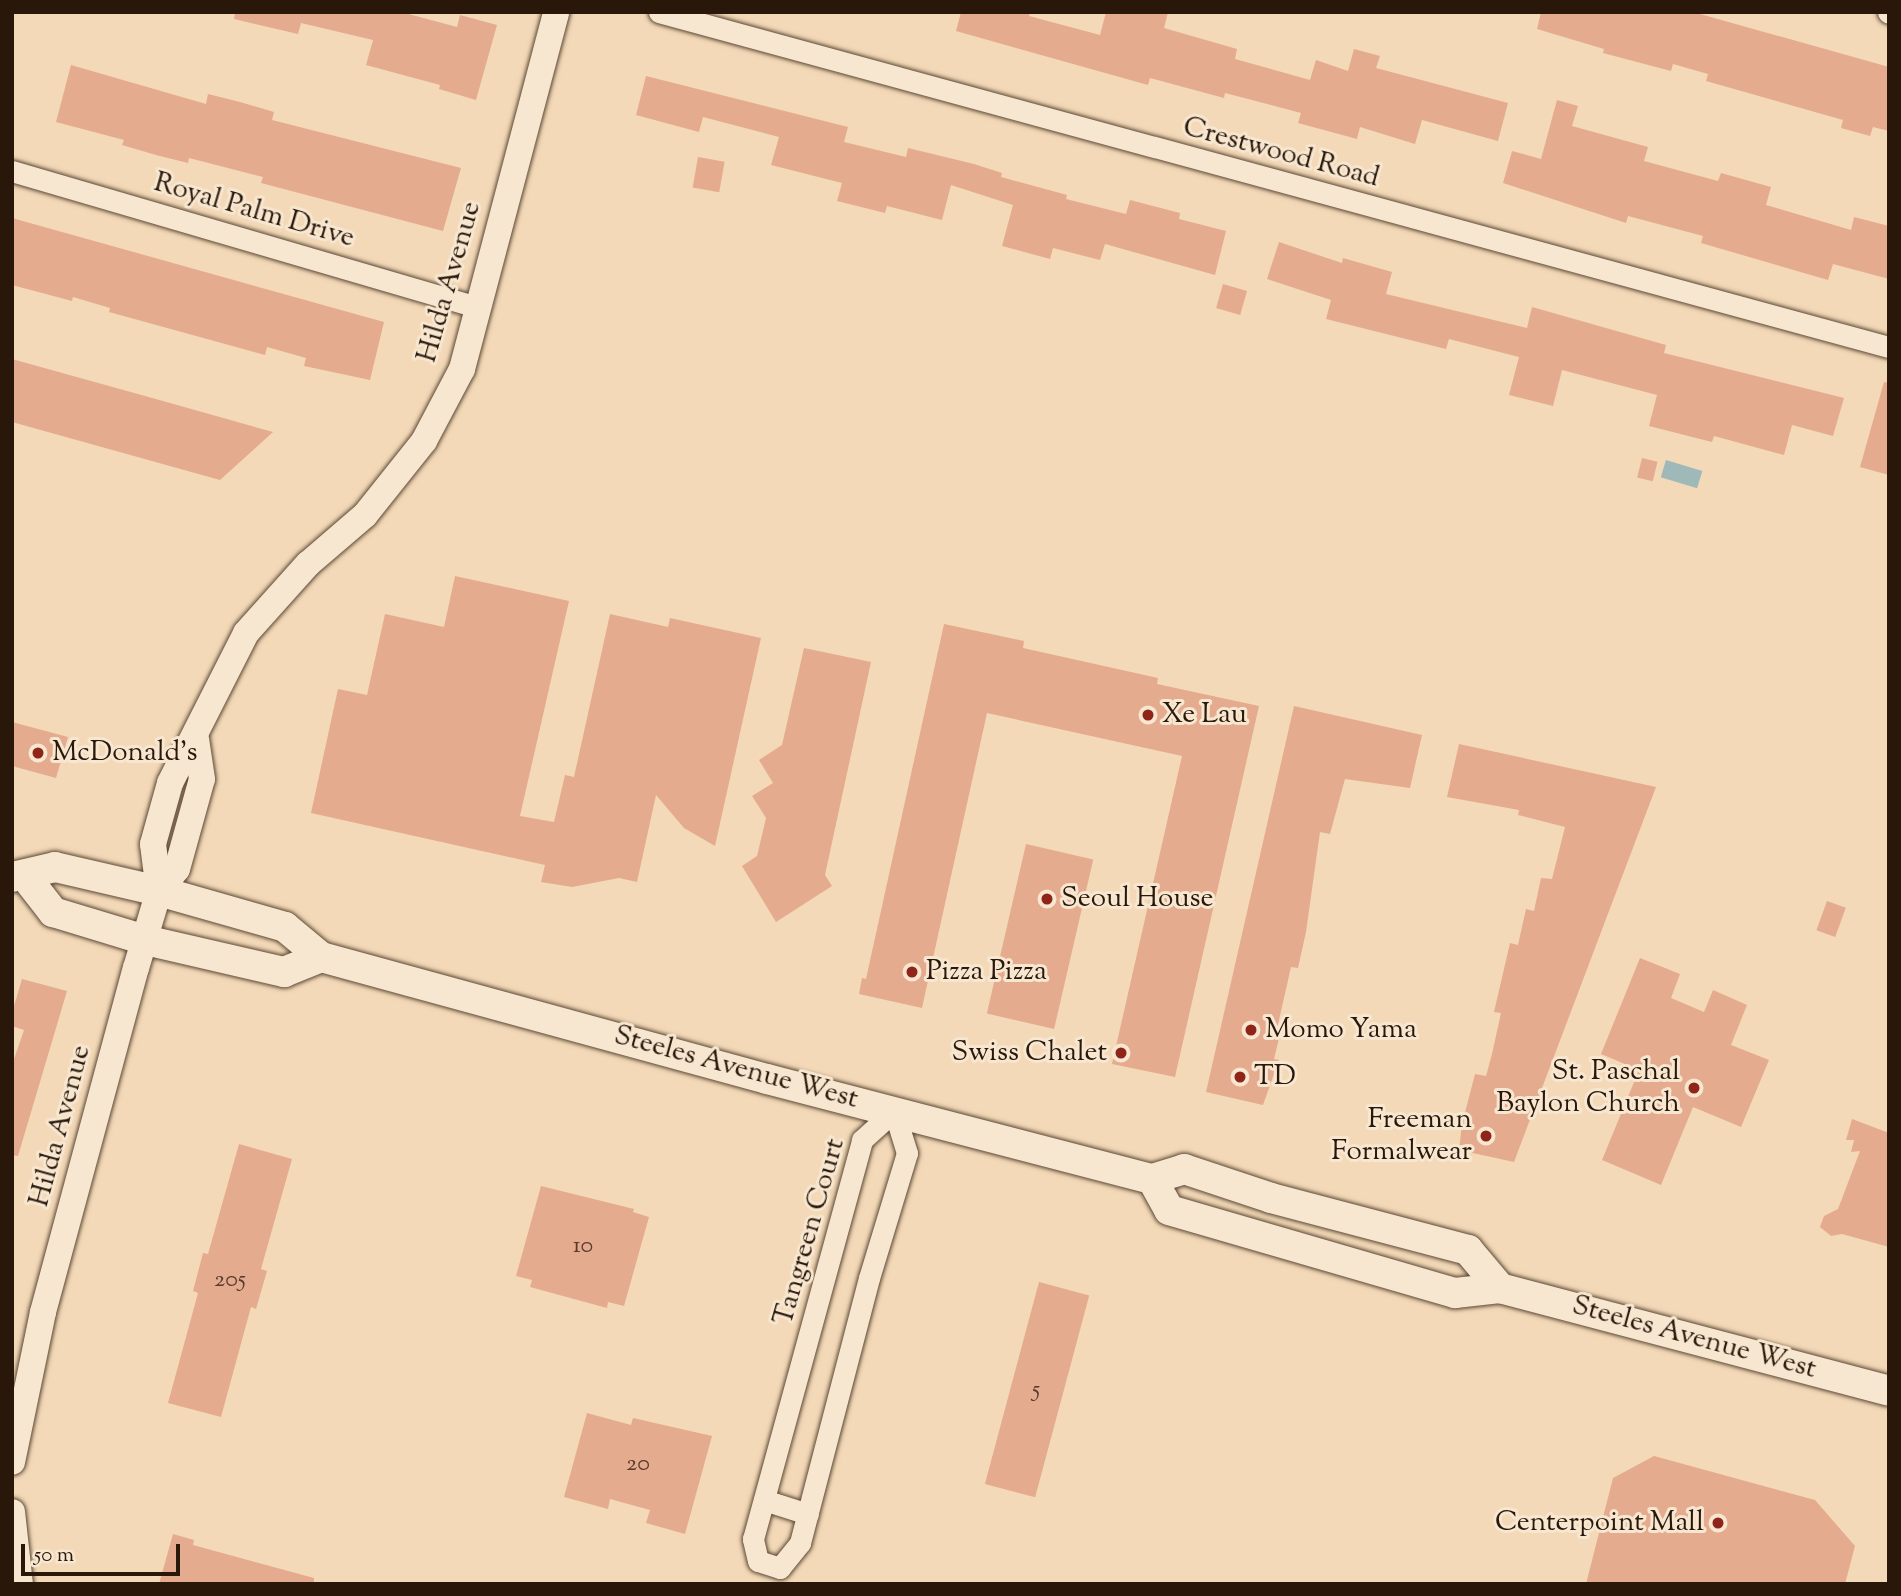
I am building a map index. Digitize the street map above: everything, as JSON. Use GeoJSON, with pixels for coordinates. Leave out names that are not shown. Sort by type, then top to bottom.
{"type":"FeatureCollection","features":[{"type":"Feature","properties":{"kind":"main road","name":"Steeles Avenue West"},"geometry":{"type":"LineString","coordinates":[[321,957],[284,972],[145,940],[53,912],[19,876],[55,867],[159,891],[285,926],[321,957],[1152,1180],[1169,1210],[1455,1293],[1500,1287],[1889,1391]]}},
{"type":"Feature","properties":{"kind":"main road"},"geometry":{"type":"LineString","coordinates":[[1152,1180],[1184,1169],[1297,1206],[1468,1250],[1500,1287]]}},
{"type":"Feature","properties":{"kind":"main road"},"geometry":{"type":"LineString","coordinates":[[1289,1245],[1297,1206]]}},
{"type":"Feature","properties":{"kind":"street","name":"Hilda Avenue"},"geometry":{"type":"LineString","coordinates":[[12,1462],[43,1312],[159,891],[153,844],[174,771],[196,739],[219,681],[246,633],[309,565],[365,515],[424,441],[462,369],[556,12]]}},
{"type":"Feature","properties":{"kind":"street","name":"Crestwood Road"},"geometry":{"type":"LineString","coordinates":[[659,12],[1889,347]]}},
{"type":"Feature","properties":{"kind":"street","name":"Royal Palm Drive"},"geometry":{"type":"LineString","coordinates":[[12,171],[478,307]]}},
{"type":"Feature","properties":{"kind":"street","name":"Tangreen Court"},"geometry":{"type":"LineString","coordinates":[[894,1111],[907,1153],[800,1543],[780,1568],[758,1561],[753,1539],[862,1140],[894,1111]]}},
{"type":"Feature","properties":{"kind":"street"},"geometry":{"type":"LineString","coordinates":[[764,1500],[808,1514]]}},
{"type":"Feature","properties":{"kind":"street"},"geometry":{"type":"LineString","coordinates":[[12,1512],[20,1584]]}},
{"type":"Feature","properties":{"kind":"water"},"geometry":{"type":"Polygon","coordinates":[[[1666,460],[1702,471],[1697,488],[1661,477],[1666,460]]]}},
{"type":"Feature","properties":{"kind":"building"},"geometry":{"type":"Polygon","coordinates":[[[235,12],[401,12],[457,27],[460,15],[497,25],[476,100],[439,89],[440,85],[366,65],[373,40],[301,23],[298,34],[234,19],[235,12]]]}},
{"type":"Feature","properties":{"kind":"building"},"geometry":{"type":"Polygon","coordinates":[[[961,12],[1030,12],[1029,16],[1100,35],[1106,12],[1168,12],[1164,28],[1237,49],[1235,59],[1310,80],[1316,60],[1348,71],[1354,49],[1380,56],[1376,68],[1508,103],[1498,141],[1422,120],[1415,144],[1360,127],[1357,139],[1298,123],[1301,113],[1225,93],[1224,98],[1150,78],[1148,85],[956,31],[961,12]]]}},
{"type":"Feature","properties":{"kind":"building"},"geometry":{"type":"Polygon","coordinates":[[[1541,12],[1693,12],[1889,67],[1889,131],[1873,127],[1870,136],[1841,128],[1843,120],[1706,81],[1708,74],[1673,64],[1671,71],[1603,53],[1604,49],[1537,29],[1541,12]]]}},
{"type":"Feature","properties":{"kind":"building"},"geometry":{"type":"Polygon","coordinates":[[[71,65],[206,104],[208,94],[240,102],[274,112],[272,120],[461,168],[443,231],[261,183],[263,177],[189,158],[188,163],[156,155],[122,145],[124,140],[56,122],[71,65]]]}},
{"type":"Feature","properties":{"kind":"building"},"geometry":{"type":"Polygon","coordinates":[[[646,76],[848,127],[844,142],[906,157],[908,148],[974,164],[1002,173],[1001,177],[1067,195],[1066,199],[1126,214],[1130,200],[1180,213],[1179,219],[1226,231],[1215,275],[1105,244],[1100,260],[1053,248],[1050,259],[1002,246],[1013,205],[951,185],[942,220],[887,206],[885,213],[837,201],[842,183],[771,165],[779,137],[703,117],[699,132],[636,115],[646,76]]]}},
{"type":"Feature","properties":{"kind":"building"},"geometry":{"type":"Polygon","coordinates":[[[1557,100],[1578,106],[1572,126],[1648,147],[1644,161],[1718,181],[1721,173],[1771,187],[1766,205],[1851,230],[1854,217],[1889,226],[1889,279],[1833,264],[1828,280],[1701,243],[1703,236],[1628,216],[1626,223],[1503,183],[1512,151],[1541,159],[1557,100]]]}},
{"type":"Feature","properties":{"kind":"building"},"geometry":{"type":"Polygon","coordinates":[[[698,157],[725,162],[719,192],[693,188],[698,157]]]}},
{"type":"Feature","properties":{"kind":"building"},"geometry":{"type":"Polygon","coordinates":[[[12,218],[384,322],[370,380],[304,366],[306,358],[267,347],[265,355],[109,312],[110,308],[73,297],[72,301],[12,285],[12,218]]]}},
{"type":"Feature","properties":{"kind":"building"},"geometry":{"type":"Polygon","coordinates":[[[1279,242],[1342,263],[1343,258],[1392,272],[1386,294],[1527,328],[1532,307],[1666,345],[1664,353],[1844,398],[1833,436],[1792,425],[1784,455],[1714,436],[1712,442],[1649,426],[1657,395],[1562,370],[1553,406],[1509,395],[1519,357],[1449,339],[1446,349],[1326,319],[1331,300],[1267,279],[1279,242]]]}},
{"type":"Feature","properties":{"kind":"building"},"geometry":{"type":"Polygon","coordinates":[[[1223,284],[1247,291],[1240,315],[1216,308],[1223,284]]]}},
{"type":"Feature","properties":{"kind":"building"},"geometry":{"type":"Polygon","coordinates":[[[12,359],[273,432],[220,480],[12,422],[12,359]]]}},
{"type":"Feature","properties":{"kind":"building"},"geometry":{"type":"Polygon","coordinates":[[[1884,382],[1889,383],[1889,475],[1860,467],[1884,382]]]}},
{"type":"Feature","properties":{"kind":"building"},"geometry":{"type":"Polygon","coordinates":[[[1642,458],[1658,462],[1653,481],[1637,477],[1642,458]]]}},
{"type":"Feature","properties":{"kind":"building"},"geometry":{"type":"Polygon","coordinates":[[[455,576],[569,601],[520,816],[554,822],[565,775],[574,777],[610,614],[668,627],[670,618],[761,638],[715,846],[684,828],[656,795],[637,882],[619,878],[572,887],[541,882],[545,865],[311,813],[338,689],[367,695],[385,614],[444,627],[455,576]]]}},
{"type":"Feature","properties":{"kind":"building"},"geometry":{"type":"Polygon","coordinates":[[[944,624],[1024,641],[1023,648],[1158,678],[1157,684],[1259,706],[1175,1077],[1112,1064],[1182,756],[987,713],[922,1008],[859,994],[862,978],[866,979],[944,624]]]}},
{"type":"Feature","properties":{"kind":"building"},"geometry":{"type":"Polygon","coordinates":[[[804,648],[871,662],[825,875],[832,886],[776,922],[742,866],[757,856],[766,818],[752,796],[773,783],[759,760],[782,745],[804,648]]]}},
{"type":"Feature","properties":{"kind":"building"},"geometry":{"type":"Polygon","coordinates":[[[1294,706],[1422,735],[1410,788],[1345,779],[1330,834],[1320,832],[1306,932],[1298,968],[1291,967],[1277,1029],[1281,1030],[1274,1059],[1279,1060],[1263,1105],[1206,1092],[1294,706]]]}},
{"type":"Feature","properties":{"kind":"building","name":"McDonald's"},"geometry":{"type":"Polygon","coordinates":[[[12,722],[68,737],[56,778],[12,766],[12,722]]]}},
{"type":"Feature","properties":{"kind":"building"},"geometry":{"type":"Polygon","coordinates":[[[1459,744],[1656,787],[1514,1162],[1459,1150],[1462,1124],[1475,1074],[1486,1076],[1492,1054],[1501,1013],[1494,1012],[1510,943],[1518,945],[1526,909],[1534,911],[1541,878],[1552,879],[1565,827],[1518,815],[1519,810],[1447,797],[1459,744]]]}},
{"type":"Feature","properties":{"kind":"building"},"geometry":{"type":"Polygon","coordinates":[[[1026,844],[1093,860],[1054,1029],[987,1014],[1026,844]]]}},
{"type":"Feature","properties":{"kind":"building"},"geometry":{"type":"Polygon","coordinates":[[[1827,901],[1846,908],[1835,937],[1816,930],[1827,901]]]}},
{"type":"Feature","properties":{"kind":"building","name":"St. Paschal Baylon Church"},"geometry":{"type":"Polygon","coordinates":[[[1640,958],[1680,974],[1671,998],[1704,1012],[1713,990],[1747,1005],[1731,1045],[1769,1060],[1741,1127],[1693,1107],[1661,1185],[1602,1160],[1639,1070],[1601,1054],[1640,958]]]}},
{"type":"Feature","properties":{"kind":"building"},"geometry":{"type":"Polygon","coordinates":[[[22,979],[67,991],[18,1156],[12,1155],[12,1065],[24,1030],[12,1026],[12,1013],[22,979]]]}},
{"type":"Feature","properties":{"kind":"building"},"geometry":{"type":"Polygon","coordinates":[[[1852,1119],[1889,1133],[1889,1247],[1842,1234],[1831,1236],[1820,1227],[1824,1216],[1838,1209],[1860,1151],[1851,1152],[1854,1140],[1846,1140],[1852,1119]]]}},
{"type":"Feature","properties":{"kind":"building"},"geometry":{"type":"Polygon","coordinates":[[[239,1144],[292,1159],[261,1269],[267,1271],[256,1309],[251,1307],[221,1417],[168,1403],[198,1293],[193,1291],[203,1253],[208,1254],[239,1144]]]}},
{"type":"Feature","properties":{"kind":"building"},"geometry":{"type":"Polygon","coordinates":[[[541,1186],[634,1209],[633,1212],[649,1217],[624,1306],[608,1302],[607,1308],[530,1287],[532,1280],[516,1276],[541,1186]]]}},
{"type":"Feature","properties":{"kind":"building"},"geometry":{"type":"Polygon","coordinates":[[[1039,1282],[1089,1295],[1035,1497],[985,1484],[1039,1282]]]}},
{"type":"Feature","properties":{"kind":"building"},"geometry":{"type":"Polygon","coordinates":[[[587,1413],[631,1425],[633,1418],[712,1436],[685,1534],[646,1523],[650,1510],[610,1499],[608,1509],[564,1497],[587,1413]]]}},
{"type":"Feature","properties":{"kind":"building","name":"Centerpoint Mall"},"geometry":{"type":"Polygon","coordinates":[[[1654,1456],[1815,1500],[1855,1546],[1845,1584],[1586,1584],[1613,1478],[1654,1456]]]}},
{"type":"Feature","properties":{"kind":"building"},"geometry":{"type":"Polygon","coordinates":[[[173,1534],[194,1540],[193,1545],[314,1578],[314,1584],[159,1584],[173,1534]]]}},
{"type":"Feature","properties":{"kind":"place","name":"Xe Lau"},"geometry":{"type":"Point","coordinates":[1148,715]}},
{"type":"Feature","properties":{"kind":"place","name":"McDonald's"},"geometry":{"type":"Point","coordinates":[38,753]}},
{"type":"Feature","properties":{"kind":"place","name":"Seoul House"},"geometry":{"type":"Point","coordinates":[1047,899]}},
{"type":"Feature","properties":{"kind":"place","name":"Pizza Pizza"},"geometry":{"type":"Point","coordinates":[912,972]}},
{"type":"Feature","properties":{"kind":"place","name":"Momo Yama"},"geometry":{"type":"Point","coordinates":[1251,1030]}},
{"type":"Feature","properties":{"kind":"place","name":"Swiss Chalet"},"geometry":{"type":"Point","coordinates":[1121,1053]}},
{"type":"Feature","properties":{"kind":"place","name":"TD"},"geometry":{"type":"Point","coordinates":[1240,1077]}},
{"type":"Feature","properties":{"kind":"place","name":"St. Paschal Baylon Church"},"geometry":{"type":"Point","coordinates":[1694,1088]}},
{"type":"Feature","properties":{"kind":"place","name":"Freeman Formalwear"},"geometry":{"type":"Point","coordinates":[1486,1136]}},
{"type":"Feature","properties":{"kind":"place","name":"Centerpoint Mall"},"geometry":{"type":"Point","coordinates":[1718,1523]}}]}
